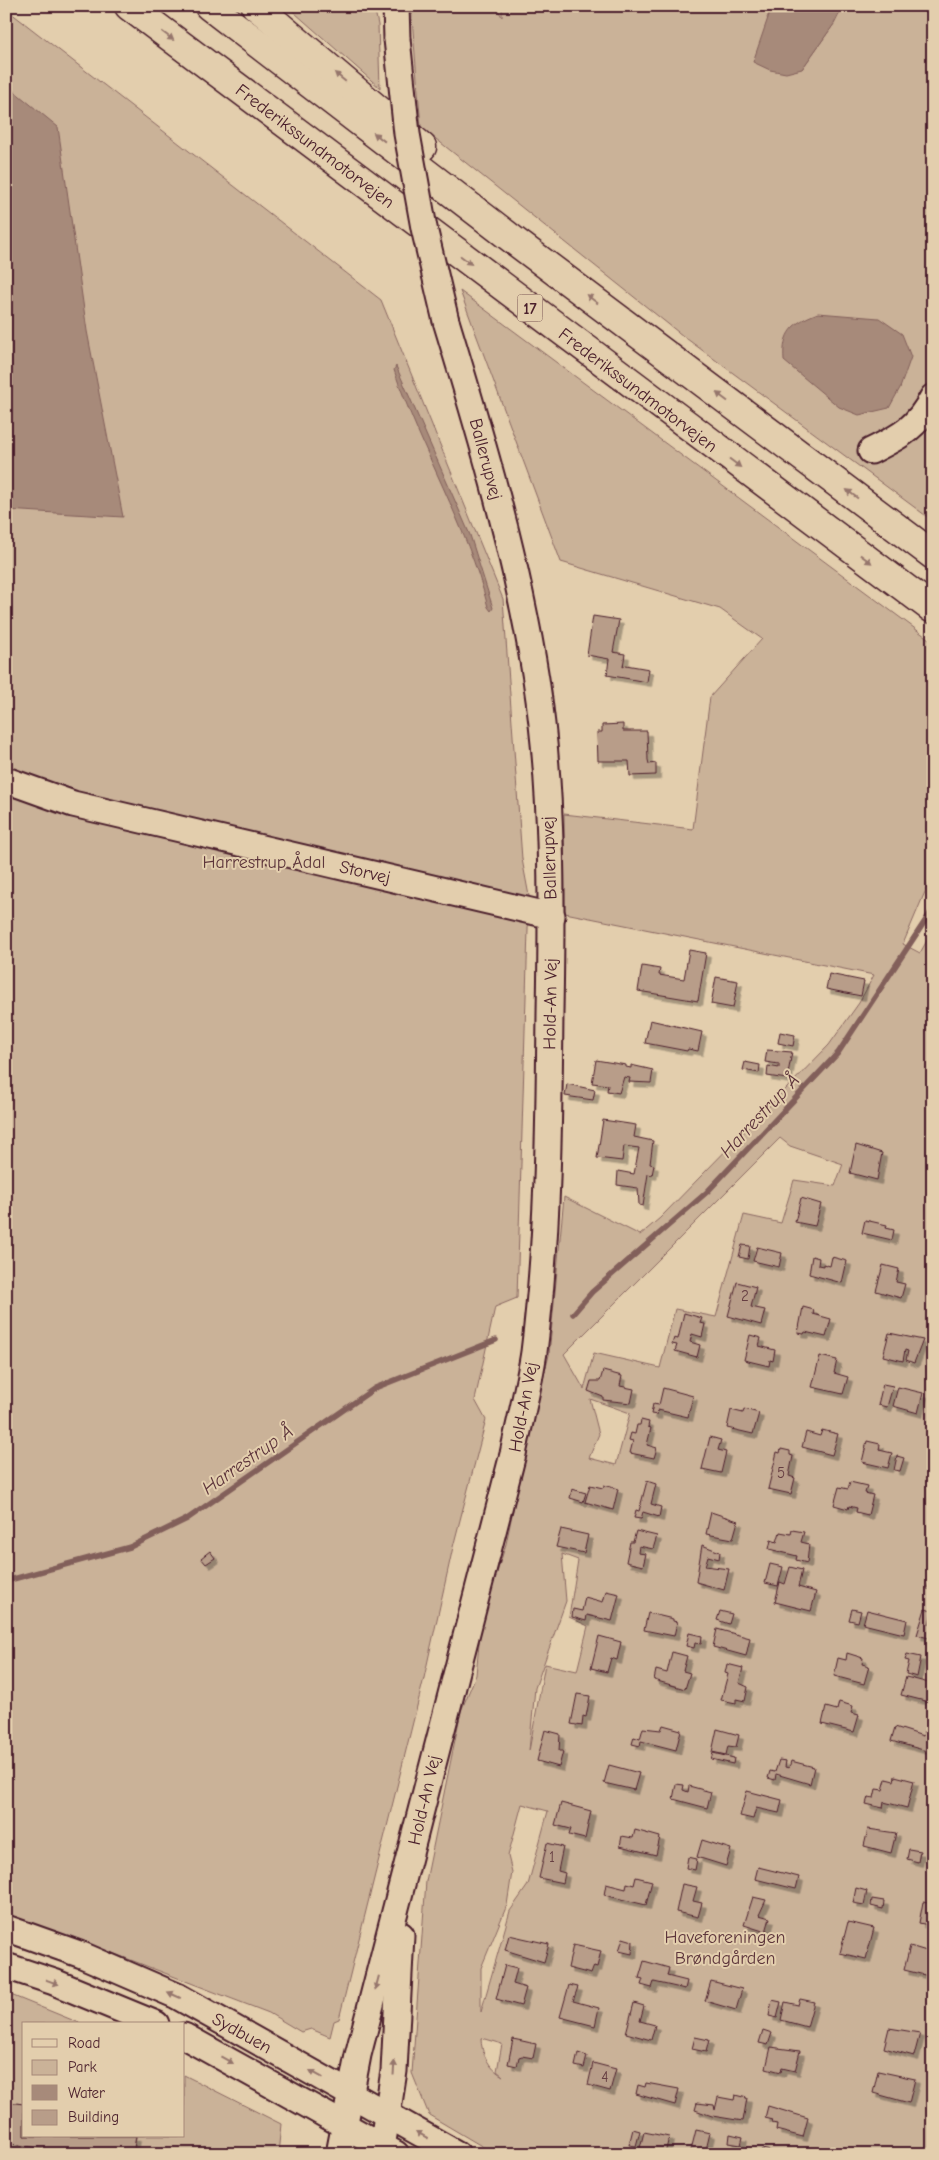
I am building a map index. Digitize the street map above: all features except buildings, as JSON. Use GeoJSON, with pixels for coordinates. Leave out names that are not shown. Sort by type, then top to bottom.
{"type":"FeatureCollection","features":[{"type":"Feature","properties":{"kind":"highway","name":"Frederikssundmotorvejen"},"geometry":{"type":"LineString","coordinates":[[129,6],[933,609]]}},
{"type":"Feature","properties":{"kind":"highway","name":"17"},"geometry":{"type":"LineString","coordinates":[[209,6],[516,242],[933,555]]}},
{"type":"Feature","properties":{"kind":"highway"},"geometry":{"type":"LineString","coordinates":[[256,6],[432,154],[516,242]]}},
{"type":"Feature","properties":{"kind":"street","name":"Ballerupvej"},"geometry":{"type":"LineString","coordinates":[[396,6],[396,39],[412,162],[424,228],[446,321],[483,440],[518,584],[531,650],[546,782],[552,916]]}},
{"type":"Feature","properties":{"kind":"street"},"geometry":{"type":"LineString","coordinates":[[871,451],[903,436],[923,416],[933,397]]}},
{"type":"Feature","properties":{"kind":"street","name":"Storvej"},"geometry":{"type":"LineString","coordinates":[[6,780],[73,804],[552,916]]}},
{"type":"Feature","properties":{"kind":"street","name":"Hold-An Vej"},"geometry":{"type":"LineString","coordinates":[[339,2154],[349,2094],[501,1503],[534,1354],[548,1163],[552,916]]}},
{"type":"Feature","properties":{"kind":"street","name":"Hold-An Vej"},"geometry":{"type":"LineString","coordinates":[[387,2151],[388,2116],[394,2071],[403,1885]]}},
{"type":"Feature","properties":{"kind":"street","name":"Sydbuen"},"geometry":{"type":"LineString","coordinates":[[6,1928],[82,1955],[176,1996],[457,2154]]}},
{"type":"Feature","properties":{"kind":"street"},"geometry":{"type":"LineString","coordinates":[[6,1966],[54,1982],[151,2022]]}},
{"type":"Feature","properties":{"kind":"street","name":"Sydbuen"},"geometry":{"type":"LineString","coordinates":[[185,2037],[343,2124],[387,2151]]}},
{"type":"Feature","properties":{"kind":"green space"},"geometry":{"type":"Polygon","coordinates":[[[287,6],[374,6],[378,25],[380,88],[287,6]]]}},
{"type":"Feature","properties":{"kind":"green space"},"geometry":{"type":"Polygon","coordinates":[[[411,6],[496,6],[502,17],[502,6],[772,6],[767,18],[802,69],[834,24],[843,6],[933,6],[933,521],[683,336],[421,127],[411,6]]]}},
{"type":"Feature","properties":{"kind":"green space","name":"Harrestrup Ådal"},"geometry":{"type":"Polygon","coordinates":[[[6,9],[381,300],[503,599],[522,859],[529,896],[517,1298],[495,1307],[475,1400],[486,1420],[453,1547],[424,1678],[339,2019],[334,2021],[330,2037],[311,2029],[301,2032],[269,2013],[102,1949],[6,1916],[6,9]]]}},
{"type":"Feature","properties":{"kind":"green space","name":"Haveforeningen Brøndgården"},"geometry":{"type":"Polygon","coordinates":[[[460,291],[933,642],[933,873],[903,944],[920,953],[933,930],[933,2154],[495,2154],[429,2115],[412,2073],[426,1881],[461,1711],[476,1675],[481,1623],[506,1544],[521,1471],[549,1355],[564,1197],[640,1235],[660,1218],[829,1045],[859,1003],[874,975],[565,913],[564,814],[693,829],[710,697],[762,639],[720,609],[561,562],[460,291]],[[780,1138],[564,1354],[584,1389],[594,1353],[660,1368],[675,1309],[716,1317],[744,1215],[781,1223],[794,1180],[835,1186],[843,1164],[790,1146],[780,1138]],[[590,1399],[599,1434],[589,1458],[616,1465],[630,1413],[590,1399]],[[562,1554],[566,1601],[535,1688],[529,1751],[545,1664],[577,1671],[588,1626],[569,1617],[578,1560],[562,1554]],[[522,1804],[508,1856],[512,1872],[507,1905],[481,1968],[481,2012],[510,1911],[528,1885],[548,1811],[522,1804]],[[481,2038],[482,2049],[490,2065],[498,2073],[503,2076],[497,2071],[502,2044],[481,2038]]]}},
{"type":"Feature","properties":{"kind":"green space"},"geometry":{"type":"Polygon","coordinates":[[[6,1993],[77,2022],[22,2022],[22,2104],[6,2102],[6,1993]]]}},
{"type":"Feature","properties":{"kind":"green space"},"geometry":{"type":"Polygon","coordinates":[[[185,2076],[281,2124],[278,2154],[134,2154],[136,2138],[185,2138],[185,2076]]]}},
{"type":"Feature","properties":{"kind":"water"},"geometry":{"type":"Polygon","coordinates":[[[772,6],[843,6],[834,24],[802,69],[786,73],[770,70],[753,62],[772,6]]]}},
{"type":"Feature","properties":{"kind":"water"},"geometry":{"type":"Polygon","coordinates":[[[6,88],[14,91],[58,127],[87,331],[123,517],[6,510],[6,88]]]}},
{"type":"Feature","properties":{"kind":"water"},"geometry":{"type":"Polygon","coordinates":[[[818,313],[879,318],[902,334],[911,357],[900,388],[889,408],[859,415],[839,407],[784,361],[785,343],[790,330],[801,321],[818,313]]]}},
{"type":"Feature","properties":{"kind":"water"},"geometry":{"type":"Polygon","coordinates":[[[396,366],[470,535],[493,608],[491,611],[456,517],[405,400],[394,370],[396,366]]]}},
{"type":"Feature","properties":{"kind":"waterway","name":"Harrestrup Å"},"geometry":{"type":"LineString","coordinates":[[573,1314],[592,1292],[707,1192],[838,1053],[933,909]]}},
{"type":"Feature","properties":{"kind":"waterway","name":"Harrestrup Å"},"geometry":{"type":"LineString","coordinates":[[6,1581],[130,1547],[187,1519],[375,1388],[496,1340]]}}]}
